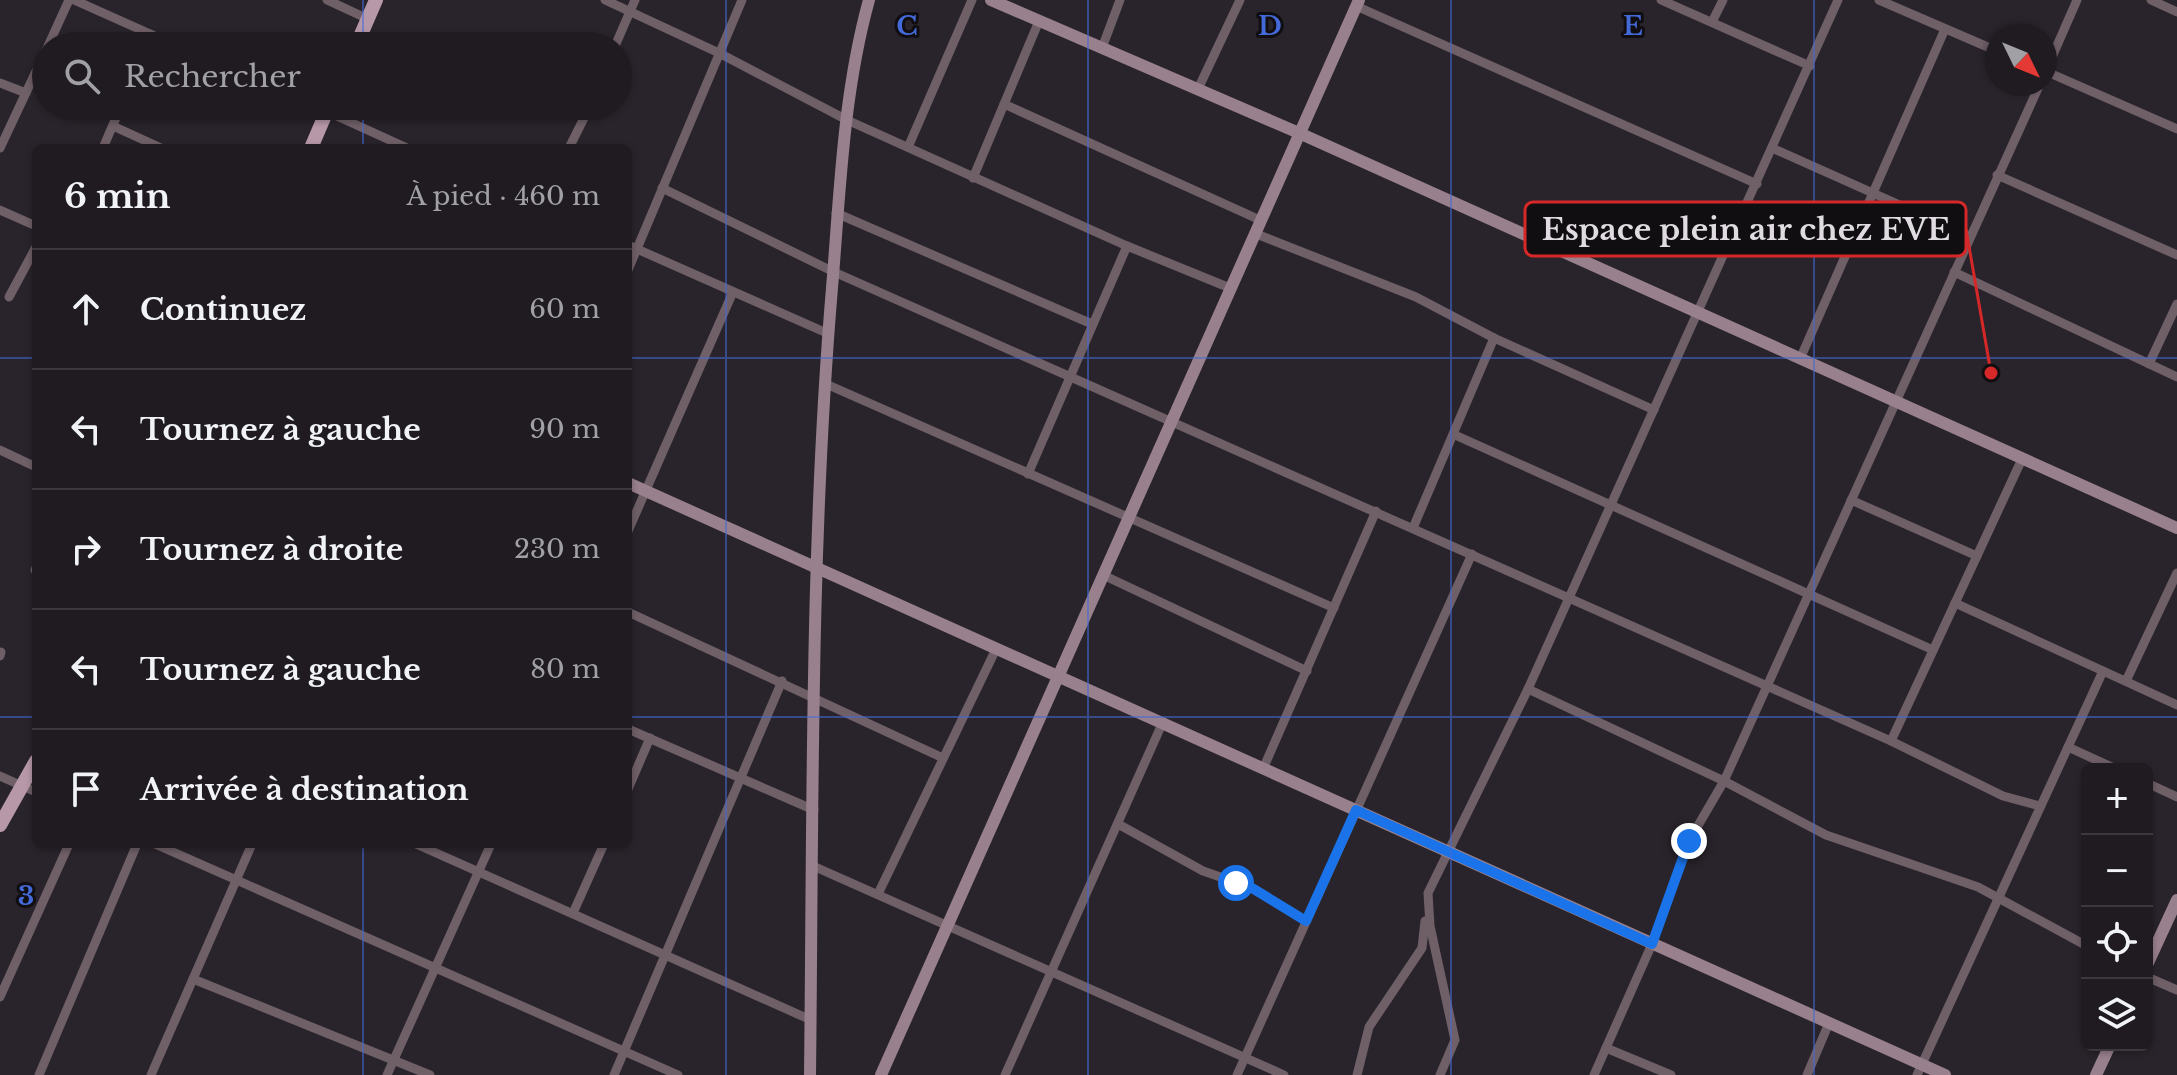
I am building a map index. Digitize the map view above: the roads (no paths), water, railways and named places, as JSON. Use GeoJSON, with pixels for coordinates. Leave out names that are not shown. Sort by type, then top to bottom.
{"type":"FeatureCollection","features":[{"type":"Feature","properties":{"kind":"main road"},"geometry":{"type":"LineString","coordinates":[[362,32],[376,0]]}},
{"type":"Feature","properties":{"kind":"main road"},"geometry":{"type":"LineString","coordinates":[[312,144],[320,120]]}},
{"type":"Feature","properties":{"kind":"main road"},"geometry":{"type":"LineString","coordinates":[[0,825],[29,789]]}},
{"type":"Feature","properties":{"kind":"street"},"geometry":{"type":"LineString","coordinates":[[55,32],[71,0],[145,32]]}},
{"type":"Feature","properties":{"kind":"street"},"geometry":{"type":"LineString","coordinates":[[327,0],[368,19]]}},
{"type":"Feature","properties":{"kind":"street"},"geometry":{"type":"LineString","coordinates":[[605,0],[719,53],[847,120],[909,145],[973,178],[1127,246],[1230,288]]}},
{"type":"Feature","properties":{"kind":"street"},"geometry":{"type":"LineString","coordinates":[[621,32],[635,0]]}},
{"type":"Feature","properties":{"kind":"street"},"geometry":{"type":"LineString","coordinates":[[742,0],[662,188],[633,246],[829,334]]}},
{"type":"Feature","properties":{"kind":"street"},"geometry":{"type":"LineString","coordinates":[[810,1075],[817,568],[826,384],[836,213],[847,120],[869,0]]}},
{"type":"Feature","properties":{"kind":"street"},"geometry":{"type":"LineString","coordinates":[[909,145],[972,0]]}},
{"type":"Feature","properties":{"kind":"street"},"geometry":{"type":"LineString","coordinates":[[991,0],[1299,133],[2177,528]]}},
{"type":"Feature","properties":{"kind":"street"},"geometry":{"type":"LineString","coordinates":[[1102,48],[1120,0]]}},
{"type":"Feature","properties":{"kind":"street"},"geometry":{"type":"LineString","coordinates":[[1198,89],[1240,0]]}},
{"type":"Feature","properties":{"kind":"street"},"geometry":{"type":"LineString","coordinates":[[1661,0],[1810,66]]}},
{"type":"Feature","properties":{"kind":"street"},"geometry":{"type":"LineString","coordinates":[[1712,22],[1723,0]]}},
{"type":"Feature","properties":{"kind":"street"},"geometry":{"type":"LineString","coordinates":[[1357,1075],[1364,1039],[1375,1014],[1422,948],[1428,893],[1528,689],[1838,0]]}},
{"type":"Feature","properties":{"kind":"street"},"geometry":{"type":"LineString","coordinates":[[1879,0],[1985,46]]}},
{"type":"Feature","properties":{"kind":"street"},"geometry":{"type":"LineString","coordinates":[[2057,45],[2077,0]]}},
{"type":"Feature","properties":{"kind":"street"},"geometry":{"type":"LineString","coordinates":[[2151,0],[2177,12]]}},
{"type":"Feature","properties":{"kind":"street"},"geometry":{"type":"LineString","coordinates":[[881,1075],[1358,3],[1757,184]]}},
{"type":"Feature","properties":{"kind":"street"},"geometry":{"type":"LineString","coordinates":[[973,178],[1039,21]]}},
{"type":"Feature","properties":{"kind":"street"},"geometry":{"type":"LineString","coordinates":[[1800,359],[1945,29]]}},
{"type":"Feature","properties":{"kind":"street"},"geometry":{"type":"LineString","coordinates":[[2057,77],[2177,129]]}},
{"type":"Feature","properties":{"kind":"street"},"geometry":{"type":"LineString","coordinates":[[0,148],[32,80]]}},
{"type":"Feature","properties":{"kind":"street"},"geometry":{"type":"LineString","coordinates":[[0,83],[26,93]]}},
{"type":"Feature","properties":{"kind":"street"},"geometry":{"type":"LineString","coordinates":[[1594,1075],[1652,944],[1689,841],[1724,781],[2034,96]]}},
{"type":"Feature","properties":{"kind":"street"},"geometry":{"type":"LineString","coordinates":[[1004,104],[1260,220]]}},
{"type":"Feature","properties":{"kind":"street"},"geometry":{"type":"LineString","coordinates":[[105,144],[115,120]]}},
{"type":"Feature","properties":{"kind":"street"},"geometry":{"type":"LineString","coordinates":[[349,120],[399,144]]}},
{"type":"Feature","properties":{"kind":"street"},"geometry":{"type":"LineString","coordinates":[[571,144],[583,120]]}},
{"type":"Feature","properties":{"kind":"street"},"geometry":{"type":"LineString","coordinates":[[113,126],[152,144]]}},
{"type":"Feature","properties":{"kind":"street"},"geometry":{"type":"LineString","coordinates":[[1772,148],[1969,236]]}},
{"type":"Feature","properties":{"kind":"street"},"geometry":{"type":"LineString","coordinates":[[1997,175],[2177,255]]}},
{"type":"Feature","properties":{"kind":"street"},"geometry":{"type":"LineString","coordinates":[[662,188],[834,272],[1891,741],[2003,796],[2040,806]]}},
{"type":"Feature","properties":{"kind":"street"},"geometry":{"type":"LineString","coordinates":[[0,210],[32,224]]}},
{"type":"Feature","properties":{"kind":"street"},"geometry":{"type":"LineString","coordinates":[[836,213],[1092,324]]}},
{"type":"Feature","properties":{"kind":"street"},"geometry":{"type":"LineString","coordinates":[[1254,233],[1416,297],[1494,338],[1654,410]]}},
{"type":"Feature","properties":{"kind":"street"},"geometry":{"type":"LineString","coordinates":[[1028,474],[1127,246]]}},
{"type":"Feature","properties":{"kind":"street"},"geometry":{"type":"LineString","coordinates":[[9,297],[32,254]]}},
{"type":"Feature","properties":{"kind":"street"},"geometry":{"type":"LineString","coordinates":[[1954,272],[2177,377]]}},
{"type":"Feature","properties":{"kind":"street"},"geometry":{"type":"LineString","coordinates":[[632,522],[733,292]]}},
{"type":"Feature","properties":{"kind":"street"},"geometry":{"type":"LineString","coordinates":[[2149,364],[2177,304]]}},
{"type":"Feature","properties":{"kind":"street"},"geometry":{"type":"LineString","coordinates":[[1413,528],[1494,338]]}},
{"type":"Feature","properties":{"kind":"street"},"geometry":{"type":"LineString","coordinates":[[826,384],[1334,608]]}},
{"type":"Feature","properties":{"kind":"street"},"geometry":{"type":"LineString","coordinates":[[1455,435],[1810,592],[1933,650]]}},
{"type":"Feature","properties":{"kind":"street"},"geometry":{"type":"LineString","coordinates":[[0,450],[32,465]]}},
{"type":"Feature","properties":{"kind":"street"},"geometry":{"type":"LineString","coordinates":[[1891,741],[2022,459]]}},
{"type":"Feature","properties":{"kind":"street"},"geometry":{"type":"LineString","coordinates":[[632,485],[1829,1023],[1919,1070],[1945,1075]]}},
{"type":"Feature","properties":{"kind":"street"},"geometry":{"type":"LineString","coordinates":[[1851,500],[1977,556]]}},
{"type":"Feature","properties":{"kind":"street"},"geometry":{"type":"LineString","coordinates":[[1263,769],[1376,511]]}},
{"type":"Feature","properties":{"kind":"street"},"geometry":{"type":"LineString","coordinates":[[1237,1075],[1472,554]]}},
{"type":"Feature","properties":{"kind":"street"},"geometry":{"type":"LineString","coordinates":[[2126,681],[2177,573]]}},
{"type":"Feature","properties":{"kind":"street"},"geometry":{"type":"LineString","coordinates":[[1103,575],[1307,671]]}},
{"type":"Feature","properties":{"kind":"street"},"geometry":{"type":"LineString","coordinates":[[1955,603],[2177,705]]}},
{"type":"Feature","properties":{"kind":"street"},"geometry":{"type":"LineString","coordinates":[[632,614],[943,758]]}},
{"type":"Feature","properties":{"kind":"street"},"geometry":{"type":"LineString","coordinates":[[878,894],[996,649]]}},
{"type":"Feature","properties":{"kind":"street"},"geometry":{"type":"LineString","coordinates":[[1919,1070],[2103,671]]}},
{"type":"Feature","properties":{"kind":"street"},"geometry":{"type":"LineString","coordinates":[[614,1075],[738,777],[782,681]]}},
{"type":"Feature","properties":{"kind":"street"},"geometry":{"type":"LineString","coordinates":[[1528,689],[1724,781],[1826,835],[1959,880],[2081,943]]}},
{"type":"Feature","properties":{"kind":"street"},"geometry":{"type":"LineString","coordinates":[[1005,1075],[1162,724]]}},
{"type":"Feature","properties":{"kind":"street"},"geometry":{"type":"LineString","coordinates":[[632,731],[814,810]]}},
{"type":"Feature","properties":{"kind":"street"},"geometry":{"type":"LineString","coordinates":[[632,780],[650,738]]}},
{"type":"Feature","properties":{"kind":"street"},"geometry":{"type":"LineString","coordinates":[[2068,747],[2103,763]]}},
{"type":"Feature","properties":{"kind":"street"},"geometry":{"type":"LineString","coordinates":[[0,776],[29,789]]}},
{"type":"Feature","properties":{"kind":"street"},"geometry":{"type":"LineString","coordinates":[[2153,786],[2177,797]]}},
{"type":"Feature","properties":{"kind":"street"},"geometry":{"type":"LineString","coordinates":[[1118,824],[1203,871],[1252,888],[1306,921]]}},
{"type":"Feature","properties":{"kind":"street"},"geometry":{"type":"LineString","coordinates":[[0,997],[67,848]]}},
{"type":"Feature","properties":{"kind":"street"},"geometry":{"type":"LineString","coordinates":[[39,1075],[135,848]]}},
{"type":"Feature","properties":{"kind":"street"},"geometry":{"type":"LineString","coordinates":[[164,848],[678,1075]]}},
{"type":"Feature","properties":{"kind":"street"},"geometry":{"type":"LineString","coordinates":[[155,1074],[250,848]]}},
{"type":"Feature","properties":{"kind":"street"},"geometry":{"type":"LineString","coordinates":[[425,848],[811,1020]]}},
{"type":"Feature","properties":{"kind":"street"},"geometry":{"type":"LineString","coordinates":[[387,1075],[489,848]]}},
{"type":"Feature","properties":{"kind":"street"},"geometry":{"type":"LineString","coordinates":[[573,913],[602,848]]}},
{"type":"Feature","properties":{"kind":"street"},"geometry":{"type":"LineString","coordinates":[[813,866],[1284,1075]]}},
{"type":"Feature","properties":{"kind":"street"},"geometry":{"type":"LineString","coordinates":[[1428,893],[1430,926],[1455,1040],[1440,1075]]}},
{"type":"Feature","properties":{"kind":"street"},"geometry":{"type":"LineString","coordinates":[[2153,952],[2177,900]]}},
{"type":"Feature","properties":{"kind":"street"},"geometry":{"type":"LineString","coordinates":[[193,979],[430,1075]]}},
{"type":"Feature","properties":{"kind":"street"},"geometry":{"type":"LineString","coordinates":[[2152,979],[2177,990]]}},
{"type":"Feature","properties":{"kind":"street"},"geometry":{"type":"LineString","coordinates":[[1807,1075],[1829,1023]]}},
{"type":"Feature","properties":{"kind":"street"},"geometry":{"type":"LineString","coordinates":[[1606,1048],[1671,1075]]}},
{"type":"Feature","properties":{"kind":"street"},"geometry":{"type":"LineString","coordinates":[[2096,1075],[2107,1051]]}},
{"type":"Feature","properties":{"kind":"place","name":"Espace plein air chez EVE"},"geometry":{"type":"Point","coordinates":[1991,373]}}]}
